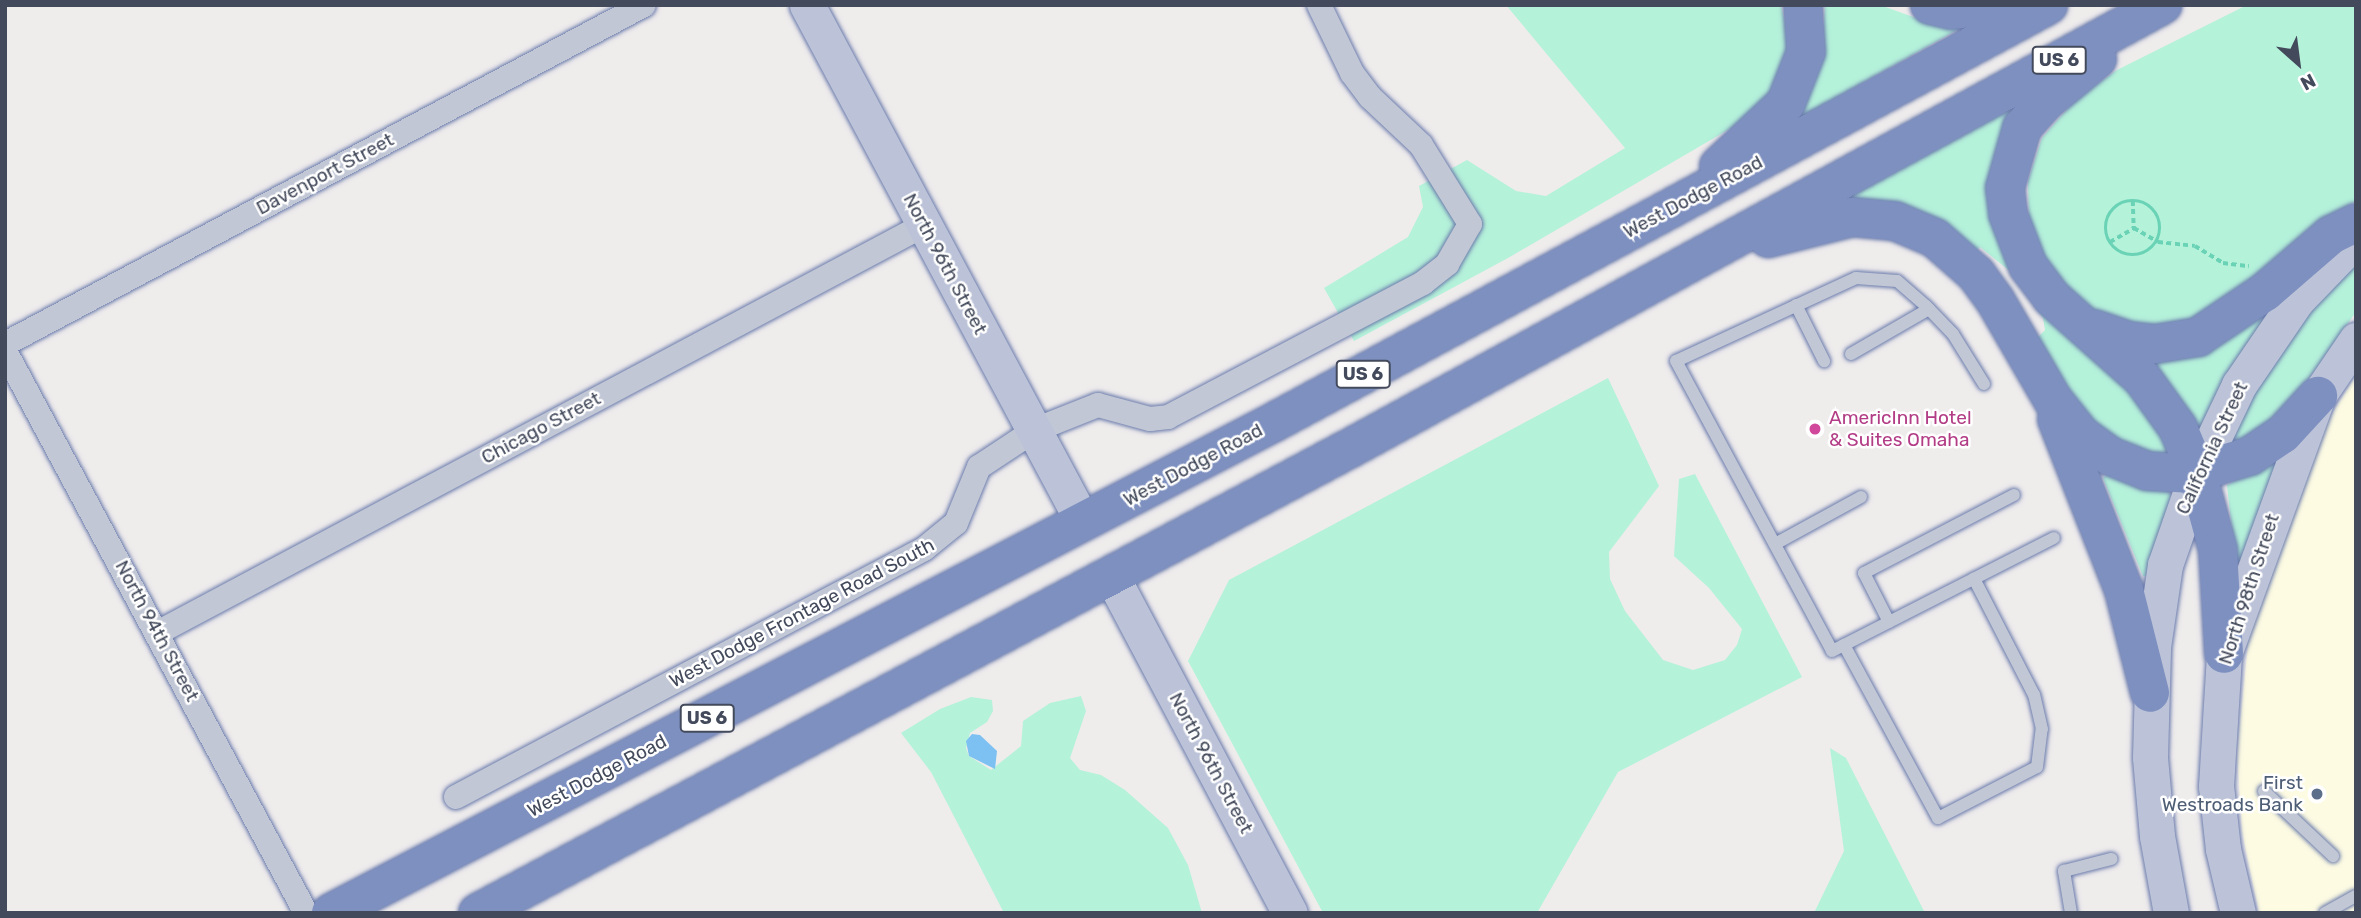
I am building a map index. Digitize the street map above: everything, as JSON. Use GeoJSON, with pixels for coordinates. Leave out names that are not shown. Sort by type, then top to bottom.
{"type":"FeatureCollection","features":[{"type":"Feature","properties":{"kind":"highway"},"geometry":{"type":"LineString","coordinates":[[1642,224],[1730,158],[1786,103],[1806,52],[1803,5]]}},
{"type":"Feature","properties":{"kind":"highway"},"geometry":{"type":"LineString","coordinates":[[1930,5],[1951,10],[1998,5]]}},
{"type":"Feature","properties":{"kind":"highway","name":"West Dodge Road"},"geometry":{"type":"LineString","coordinates":[[331,913],[1083,522],[2048,5]]}},
{"type":"Feature","properties":{"kind":"highway","name":"US 6"},"geometry":{"type":"LineString","coordinates":[[478,913],[1112,576],[2162,5]]}},
{"type":"Feature","properties":{"kind":"highway"},"geometry":{"type":"LineString","coordinates":[[2178,5],[2085,67],[2046,101],[2022,128],[2011,159],[2005,188],[2017,243],[2051,296],[2116,352],[2163,404],[2197,473],[2218,550],[2224,654]]}},
{"type":"Feature","properties":{"kind":"highway"},"geometry":{"type":"LineString","coordinates":[[1667,275],[1832,219],[1895,221],[1935,238],[1976,274],[2053,400],[2081,435],[2121,463],[2147,471],[2197,473],[2268,446],[2318,396]]}},
{"type":"Feature","properties":{"kind":"highway"},"geometry":{"type":"LineString","coordinates":[[2080,321],[2128,341],[2155,344],[2198,337],[2255,300],[2331,235],[2356,223]]}},
{"type":"Feature","properties":{"kind":"highway"},"geometry":{"type":"LineString","coordinates":[[2032,363],[2110,551],[2136,630],[2150,693]]}},
{"type":"Feature","properties":{"kind":"highway"},"geometry":{"type":"LineString","coordinates":[[385,913],[496,829]]}},
{"type":"Feature","properties":{"kind":"street","name":"Davenport Street"},"geometry":{"type":"LineString","coordinates":[[5,344],[644,5]]}},
{"type":"Feature","properties":{"kind":"street","name":"North 96th Street"},"geometry":{"type":"LineString","coordinates":[[807,5],[1083,522]]}},
{"type":"Feature","properties":{"kind":"street","name":"West Dodge Frontage Road South"},"geometry":{"type":"LineString","coordinates":[[456,797],[924,549],[956,523],[979,467],[1035,430],[1086,407],[1109,407],[1158,419],[1183,411],[1423,283],[1447,264],[1470,224],[1421,145],[1370,97],[1352,73],[1319,5]]}},
{"type":"Feature","properties":{"kind":"street","name":"Chicago Street"},"geometry":{"type":"LineString","coordinates":[[159,632],[924,225]]}},
{"type":"Feature","properties":{"kind":"street","name":"California Street"},"geometry":{"type":"LineString","coordinates":[[2150,693],[2165,565],[2197,473],[2239,385],[2268,338],[2356,239]]}},
{"type":"Feature","properties":{"kind":"street"},"geometry":{"type":"LineString","coordinates":[[2318,396],[2356,340]]}},
{"type":"Feature","properties":{"kind":"street","name":"North 94th Street"},"geometry":{"type":"LineString","coordinates":[[5,351],[159,632],[306,913]]}},
{"type":"Feature","properties":{"kind":"street","name":"North 98th Street"},"geometry":{"type":"LineString","coordinates":[[2238,913],[2223,849],[2216,786],[2224,654],[2318,396]]}},
{"type":"Feature","properties":{"kind":"street","name":"North 96th Street"},"geometry":{"type":"LineString","coordinates":[[1112,576],[1290,913]]}},
{"type":"Feature","properties":{"kind":"street"},"geometry":{"type":"LineString","coordinates":[[2150,693],[2153,803],[2171,913]]}},
{"type":"Feature","properties":{"kind":"lane"},"geometry":{"type":"LineString","coordinates":[[1984,384],[1952,334],[1897,281],[1856,278],[1676,361],[1832,651],[2054,538]]}},
{"type":"Feature","properties":{"kind":"lane"},"geometry":{"type":"LineString","coordinates":[[1796,305],[1825,361]]}},
{"type":"Feature","properties":{"kind":"lane"},"geometry":{"type":"LineString","coordinates":[[1851,354],[1929,309]]}},
{"type":"Feature","properties":{"kind":"lane"},"geometry":{"type":"LineString","coordinates":[[1889,622],[1864,573],[2014,495]]}},
{"type":"Feature","properties":{"kind":"lane"},"geometry":{"type":"LineString","coordinates":[[1775,544],[1861,496]]}},
{"type":"Feature","properties":{"kind":"lane"},"geometry":{"type":"LineString","coordinates":[[1844,645],[1938,818],[2037,767],[2042,729],[2034,695],[1974,579]]}},
{"type":"Feature","properties":{"kind":"lane"},"geometry":{"type":"LineString","coordinates":[[2264,791],[2333,856]]}},
{"type":"Feature","properties":{"kind":"lane"},"geometry":{"type":"LineString","coordinates":[[2071,913],[2064,871],[2111,859]]}},
{"type":"Feature","properties":{"kind":"lane"},"geometry":{"type":"LineString","coordinates":[[2325,913],[2356,896]]}},
{"type":"Feature","properties":{"kind":"path"},"geometry":{"type":"LineString","coordinates":[[2133,201],[2134,228]]}},
{"type":"Feature","properties":{"kind":"path"},"geometry":{"type":"LineString","coordinates":[[2133,201],[2148,205],[2157,215],[2158,242],[2144,254],[2132,256],[2110,242],[2106,228],[2110,214],[2133,201]]}},
{"type":"Feature","properties":{"kind":"path"},"geometry":{"type":"LineString","coordinates":[[2110,242],[2134,228]]}},
{"type":"Feature","properties":{"kind":"path"},"geometry":{"type":"LineString","coordinates":[[2134,228],[2158,242],[2189,244],[2223,263],[2254,266]]}},
{"type":"Feature","properties":{"kind":"shaded area"},"geometry":{"type":"Polygon","coordinates":[[[2356,375],[2356,913],[2259,913],[2242,831],[2237,753],[2251,615],[2324,427],[2356,375]]]}},
{"type":"Feature","properties":{"kind":"green space"},"geometry":{"type":"Polygon","coordinates":[[[1506,5],[1781,5],[1790,43],[1775,91],[1733,127],[1508,258],[1354,341],[1324,288],[1408,237],[1423,207],[1419,186],[1467,160],[1516,191],[1546,196],[1625,148],[1506,5]]]}},
{"type":"Feature","properties":{"kind":"green space"},"geometry":{"type":"Polygon","coordinates":[[[1825,5],[1880,5],[1927,22],[1966,25],[1784,127],[1804,101],[1821,65],[1825,5]]]}},
{"type":"Feature","properties":{"kind":"green space"},"geometry":{"type":"Polygon","coordinates":[[[2247,5],[2356,5],[2356,201],[2332,215],[2220,312],[2148,332],[2092,312],[2049,272],[2029,224],[2028,181],[2042,138],[2076,99],[2117,70],[2247,5]]]}},
{"type":"Feature","properties":{"kind":"green space"},"geometry":{"type":"Polygon","coordinates":[[[2036,91],[1998,198],[2105,358],[2175,452],[2149,456],[2089,423],[2038,337],[2045,330],[2043,318],[2011,272],[1980,247],[1975,252],[1839,201],[2036,91]]]}},
{"type":"Feature","properties":{"kind":"green space"},"geometry":{"type":"Polygon","coordinates":[[[2356,260],[2356,312],[2293,401],[2258,435],[2222,445],[2298,323],[2356,260]]]}},
{"type":"Feature","properties":{"kind":"green space"},"geometry":{"type":"Polygon","coordinates":[[[2280,297],[2235,361],[2200,427],[2196,428],[2151,359],[2280,297]]]}},
{"type":"Feature","properties":{"kind":"green space"},"geometry":{"type":"Polygon","coordinates":[[[1608,378],[1659,486],[1609,552],[1610,579],[1625,611],[1663,660],[1693,670],[1725,660],[1737,645],[1742,629],[1709,588],[1674,556],[1679,479],[1695,474],[1802,677],[1618,772],[1537,913],[1323,913],[1188,661],[1229,580],[1608,378]]]}},
{"type":"Feature","properties":{"kind":"green space"},"geometry":{"type":"Polygon","coordinates":[[[2285,450],[2244,566],[2236,566],[2227,485],[2285,450]]]}},
{"type":"Feature","properties":{"kind":"green space"},"geometry":{"type":"Polygon","coordinates":[[[2110,472],[2167,488],[2171,495],[2148,576],[2143,576],[2103,478],[2110,472]]]}},
{"type":"Feature","properties":{"kind":"green space"},"geometry":{"type":"Polygon","coordinates":[[[1081,696],[1086,711],[1070,758],[1080,770],[1101,775],[1125,790],[1168,828],[1188,865],[1202,913],[1004,913],[931,772],[901,733],[940,709],[971,697],[992,700],[993,711],[987,722],[970,733],[966,748],[969,756],[991,770],[1021,746],[1023,721],[1050,703],[1081,696]]]}},
{"type":"Feature","properties":{"kind":"green space"},"geometry":{"type":"Polygon","coordinates":[[[1830,748],[1846,758],[1925,913],[1814,913],[1844,851],[1830,748]]]}},
{"type":"Feature","properties":{"kind":"water"},"geometry":{"type":"Polygon","coordinates":[[[972,734],[980,735],[997,751],[995,769],[969,756],[966,741],[972,734]]]}},
{"type":"Feature","properties":{"kind":"place","name":"AmericInn Hotel & Suites Omaha"},"geometry":{"type":"Point","coordinates":[1815,429]}},
{"type":"Feature","properties":{"kind":"place","name":"First Westroads Bank"},"geometry":{"type":"Point","coordinates":[2317,794]}}]}
